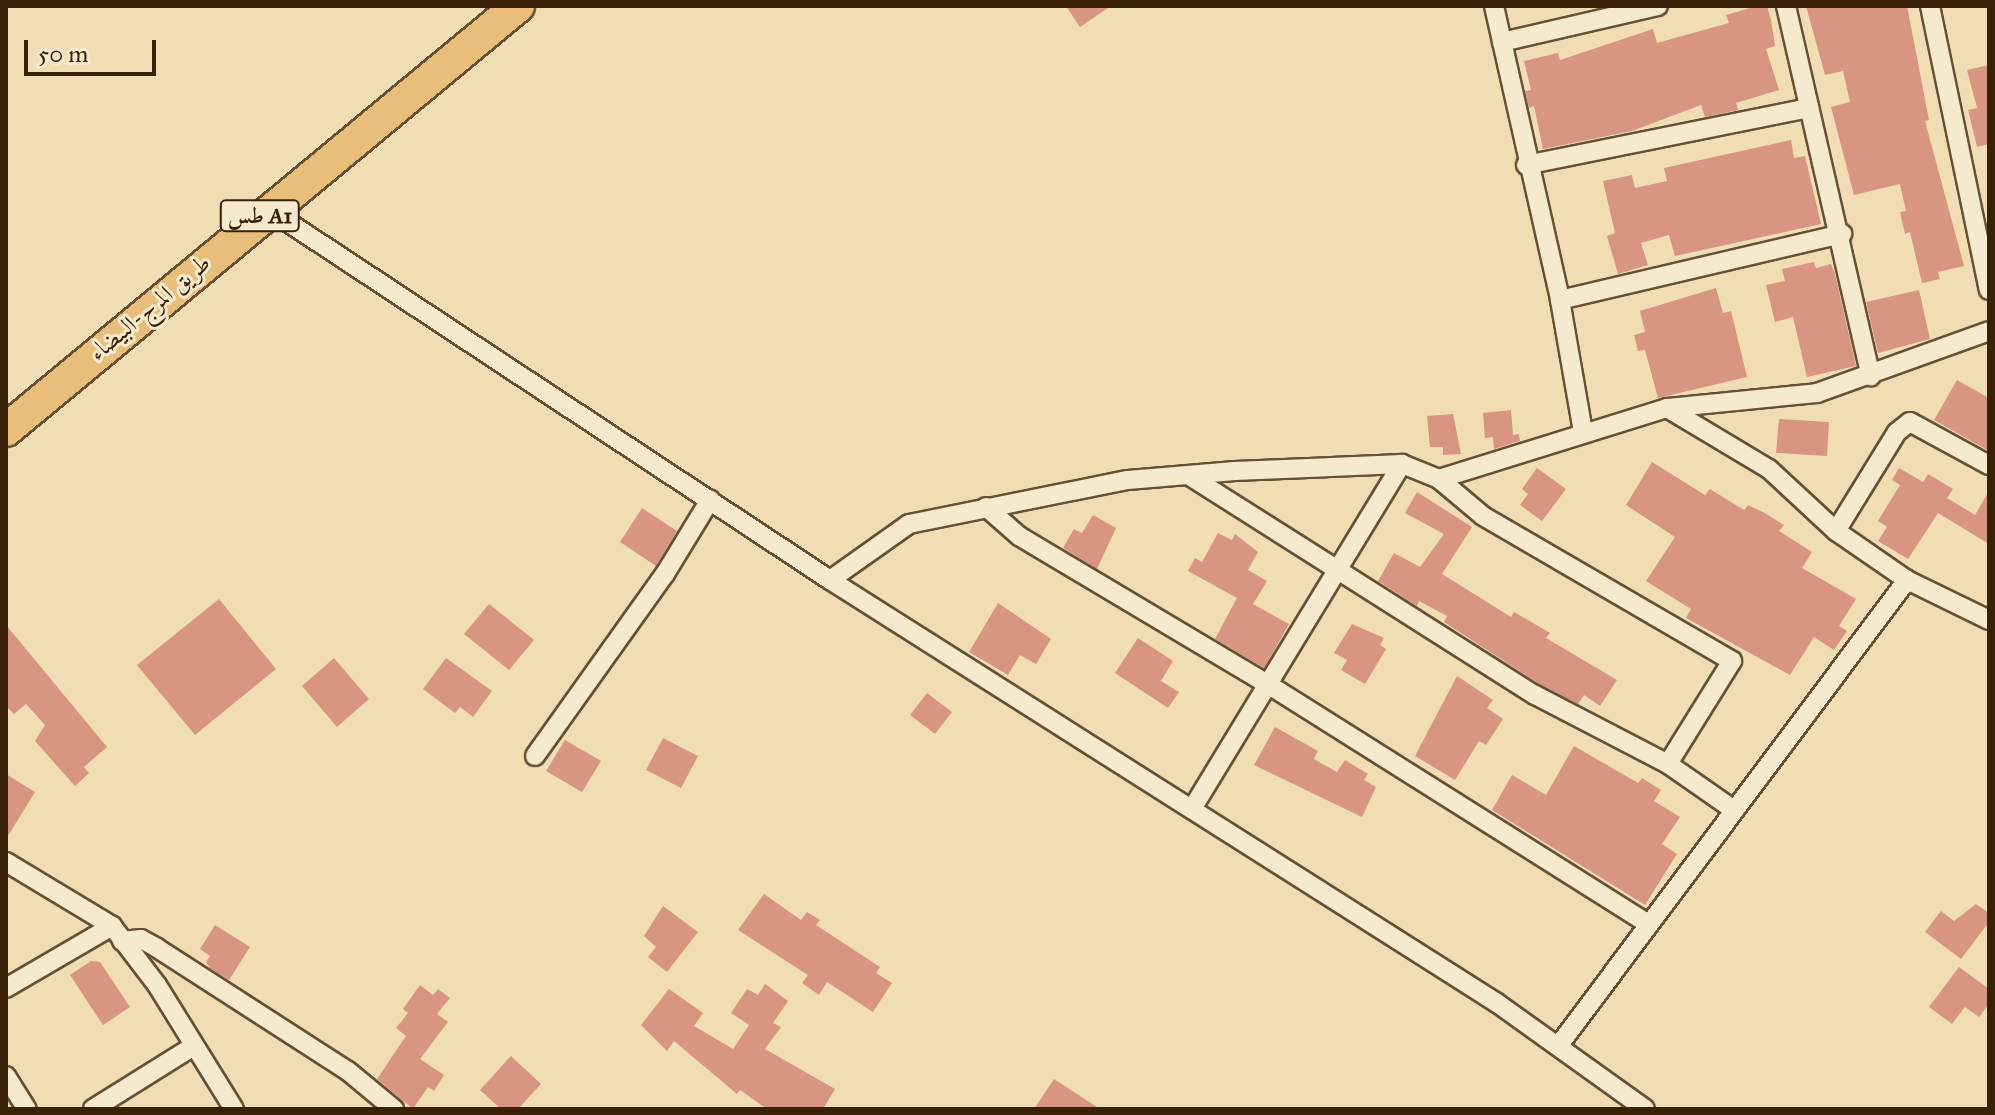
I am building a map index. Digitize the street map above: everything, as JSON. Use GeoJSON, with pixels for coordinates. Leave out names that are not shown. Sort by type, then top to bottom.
{"type":"FeatureCollection","features":[{"type":"Feature","properties":{"kind":"highway","name":"طريق المرج-البيضاء"},"geometry":{"type":"LineString","coordinates":[[6,430],[268,209],[518,6]]}},
{"type":"Feature","properties":{"kind":"street"},"geometry":{"type":"LineString","coordinates":[[1494,6],[1526,165],[1560,300],[1583,432]]}},
{"type":"Feature","properties":{"kind":"street"},"geometry":{"type":"LineString","coordinates":[[1502,42],[1658,6]]}},
{"type":"Feature","properties":{"kind":"street"},"geometry":{"type":"LineString","coordinates":[[1786,6],[1842,234],[1871,376]]}},
{"type":"Feature","properties":{"kind":"street"},"geometry":{"type":"LineString","coordinates":[[1930,6],[1989,290]]}},
{"type":"Feature","properties":{"kind":"street"},"geometry":{"type":"LineString","coordinates":[[1526,165],[1809,108]]}},
{"type":"Feature","properties":{"kind":"street"},"geometry":{"type":"LineString","coordinates":[[268,209],[830,580],[1559,1045],[1645,1109]]}},
{"type":"Feature","properties":{"kind":"street"},"geometry":{"type":"LineString","coordinates":[[1560,300],[1842,234]]}},
{"type":"Feature","properties":{"kind":"street"},"geometry":{"type":"LineString","coordinates":[[1439,479],[1667,408],[1817,393],[1989,331]]}},
{"type":"Feature","properties":{"kind":"street"},"geometry":{"type":"LineString","coordinates":[[1667,408],[1769,469],[1836,531],[1907,580],[1989,620]]}},
{"type":"Feature","properties":{"kind":"street"},"geometry":{"type":"LineString","coordinates":[[1836,531],[1897,432],[1910,422],[1989,465]]}},
{"type":"Feature","properties":{"kind":"street"},"geometry":{"type":"LineString","coordinates":[[830,580],[909,524],[986,507],[1128,480],[1402,464],[1439,479],[1483,516],[1732,661],[1668,764]]}},
{"type":"Feature","properties":{"kind":"street"},"geometry":{"type":"LineString","coordinates":[[1192,809],[1402,464]]}},
{"type":"Feature","properties":{"kind":"street"},"geometry":{"type":"LineString","coordinates":[[1188,475],[1535,695],[1668,764],[1734,810]]}},
{"type":"Feature","properties":{"kind":"street"},"geometry":{"type":"LineString","coordinates":[[535,756],[665,574],[710,500]]}},
{"type":"Feature","properties":{"kind":"street"},"geometry":{"type":"LineString","coordinates":[[986,507],[1019,536],[1269,685],[1649,924]]}},
{"type":"Feature","properties":{"kind":"street"},"geometry":{"type":"LineString","coordinates":[[1559,1045],[1907,580]]}},
{"type":"Feature","properties":{"kind":"street"},"geometry":{"type":"LineString","coordinates":[[6,862],[117,934],[141,939],[157,948],[348,1071],[394,1109]]}},
{"type":"Feature","properties":{"kind":"street"},"geometry":{"type":"LineString","coordinates":[[6,988],[117,934]]}},
{"type":"Feature","properties":{"kind":"street"},"geometry":{"type":"LineString","coordinates":[[117,934],[234,1109]]}},
{"type":"Feature","properties":{"kind":"street"},"geometry":{"type":"LineString","coordinates":[[93,1109],[194,1046]]}},
{"type":"Feature","properties":{"kind":"street"},"geometry":{"type":"LineString","coordinates":[[6,1076],[27,1109]]}},
{"type":"Feature","properties":{"kind":"building"},"geometry":{"type":"Polygon","coordinates":[[[1066,6],[1111,6],[1080,27],[1066,6]]]}},
{"type":"Feature","properties":{"kind":"building"},"geometry":{"type":"Polygon","coordinates":[[[1767,6],[1771,20],[1775,46],[1766,49],[1779,90],[1736,103],[1738,110],[1705,117],[1701,105],[1632,131],[1543,149],[1534,106],[1529,108],[1525,91],[1531,90],[1524,61],[1558,53],[1560,60],[1653,29],[1657,43],[1729,23],[1726,15],[1767,6]]]}},
{"type":"Feature","properties":{"kind":"building"},"geometry":{"type":"Polygon","coordinates":[[[1806,6],[1907,6],[1929,120],[1925,121],[1964,266],[1938,272],[1940,279],[1922,283],[1910,232],[1905,234],[1900,212],[1906,211],[1900,184],[1854,195],[1831,107],[1850,102],[1843,71],[1825,75],[1806,6]]]}},
{"type":"Feature","properties":{"kind":"building"},"geometry":{"type":"Polygon","coordinates":[[[1989,65],[1989,144],[1977,147],[1968,110],[1977,108],[1967,70],[1989,65]]]}},
{"type":"Feature","properties":{"kind":"building"},"geometry":{"type":"Polygon","coordinates":[[[1791,140],[1794,158],[1805,156],[1821,224],[1675,256],[1669,235],[1641,243],[1648,265],[1618,274],[1607,236],[1615,233],[1603,181],[1632,175],[1635,188],[1667,181],[1664,168],[1791,140]]]}},
{"type":"Feature","properties":{"kind":"building"},"geometry":{"type":"Polygon","coordinates":[[[1814,262],[1816,268],[1831,264],[1856,366],[1807,377],[1793,317],[1775,322],[1766,285],[1785,281],[1782,269],[1814,262]]]}},
{"type":"Feature","properties":{"kind":"building"},"geometry":{"type":"Polygon","coordinates":[[[1716,288],[1723,313],[1731,311],[1747,377],[1658,398],[1645,350],[1638,351],[1634,335],[1645,332],[1640,311],[1716,288]]]}},
{"type":"Feature","properties":{"kind":"building"},"geometry":{"type":"Polygon","coordinates":[[[1919,290],[1930,339],[1878,353],[1866,302],[1919,290]]]}},
{"type":"Feature","properties":{"kind":"building"},"geometry":{"type":"Polygon","coordinates":[[[1957,380],[1989,398],[1989,451],[1934,420],[1957,380]]]}},
{"type":"Feature","properties":{"kind":"building"},"geometry":{"type":"Polygon","coordinates":[[[1511,410],[1513,435],[1519,434],[1520,441],[1494,449],[1493,437],[1485,438],[1483,413],[1511,410]]]}},
{"type":"Feature","properties":{"kind":"building"},"geometry":{"type":"Polygon","coordinates":[[[1453,414],[1461,454],[1443,455],[1443,447],[1430,447],[1427,416],[1453,414]]]}},
{"type":"Feature","properties":{"kind":"building"},"geometry":{"type":"Polygon","coordinates":[[[1779,419],[1829,422],[1827,456],[1776,453],[1779,419]]]}},
{"type":"Feature","properties":{"kind":"building"},"geometry":{"type":"Polygon","coordinates":[[[1652,462],[1705,495],[1710,489],[1744,510],[1748,505],[1763,512],[1784,525],[1779,531],[1812,552],[1802,568],[1856,599],[1839,626],[1847,631],[1834,650],[1814,637],[1790,675],[1686,618],[1691,609],[1646,581],[1675,537],[1626,505],[1652,462]]]}},
{"type":"Feature","properties":{"kind":"building"},"geometry":{"type":"Polygon","coordinates":[[[1537,468],[1566,489],[1542,521],[1520,505],[1528,494],[1522,489],[1537,468]]]}},
{"type":"Feature","properties":{"kind":"building"},"geometry":{"type":"Polygon","coordinates":[[[1899,468],[1923,482],[1928,474],[1953,489],[1947,498],[1975,515],[1989,491],[1989,544],[1938,513],[1908,559],[1878,541],[1887,527],[1878,521],[1900,485],[1892,480],[1899,468]]]}},
{"type":"Feature","properties":{"kind":"building"},"geometry":{"type":"Polygon","coordinates":[[[1417,492],[1472,527],[1442,574],[1511,617],[1514,612],[1550,633],[1546,638],[1617,680],[1600,706],[1584,695],[1578,704],[1541,685],[1444,622],[1447,616],[1419,601],[1417,606],[1378,581],[1394,553],[1420,567],[1444,534],[1405,513],[1417,492]]]}},
{"type":"Feature","properties":{"kind":"building"},"geometry":{"type":"Polygon","coordinates":[[[642,508],[677,531],[656,566],[620,542],[642,508]]]}},
{"type":"Feature","properties":{"kind":"building"},"geometry":{"type":"Polygon","coordinates":[[[1093,515],[1116,528],[1097,569],[1063,548],[1074,529],[1082,533],[1093,515]]]}},
{"type":"Feature","properties":{"kind":"building"},"geometry":{"type":"Polygon","coordinates":[[[1218,533],[1232,540],[1235,534],[1258,552],[1248,570],[1267,581],[1253,604],[1289,624],[1264,668],[1215,639],[1237,598],[1188,571],[1195,558],[1202,562],[1218,533]]]}},
{"type":"Feature","properties":{"kind":"building"},"geometry":{"type":"Polygon","coordinates":[[[219,599],[276,669],[195,735],[137,665],[219,599]]]}},
{"type":"Feature","properties":{"kind":"building"},"geometry":{"type":"Polygon","coordinates":[[[998,603],[1051,639],[1036,664],[1020,655],[1008,675],[969,652],[998,603]]]}},
{"type":"Feature","properties":{"kind":"building"},"geometry":{"type":"Polygon","coordinates":[[[489,604],[534,640],[509,670],[464,634],[489,604]]]}},
{"type":"Feature","properties":{"kind":"building"},"geometry":{"type":"Polygon","coordinates":[[[1352,624],[1384,638],[1380,645],[1386,649],[1365,684],[1341,670],[1347,660],[1334,653],[1352,624]]]}},
{"type":"Feature","properties":{"kind":"building"},"geometry":{"type":"Polygon","coordinates":[[[6,625],[107,747],[84,767],[89,773],[75,786],[35,741],[45,725],[26,704],[14,714],[6,706],[6,625]]]}},
{"type":"Feature","properties":{"kind":"building"},"geometry":{"type":"Polygon","coordinates":[[[1138,638],[1173,661],[1161,681],[1179,692],[1168,708],[1115,673],[1138,638]]]}},
{"type":"Feature","properties":{"kind":"building"},"geometry":{"type":"Polygon","coordinates":[[[334,658],[369,699],[337,727],[302,686],[334,658]]]}},
{"type":"Feature","properties":{"kind":"building"},"geometry":{"type":"Polygon","coordinates":[[[446,658],[492,691],[473,717],[460,707],[455,713],[423,689],[446,658]]]}},
{"type":"Feature","properties":{"kind":"building"},"geometry":{"type":"Polygon","coordinates":[[[1457,676],[1493,700],[1487,708],[1503,719],[1486,745],[1479,741],[1455,780],[1415,756],[1457,676]]]}},
{"type":"Feature","properties":{"kind":"building"},"geometry":{"type":"Polygon","coordinates":[[[927,693],[952,712],[935,734],[910,715],[927,693]]]}},
{"type":"Feature","properties":{"kind":"building"},"geometry":{"type":"Polygon","coordinates":[[[1275,727],[1318,751],[1314,759],[1337,772],[1345,760],[1368,774],[1364,780],[1376,787],[1362,817],[1254,765],[1275,727]]]}},
{"type":"Feature","properties":{"kind":"building"},"geometry":{"type":"Polygon","coordinates":[[[663,738],[698,756],[681,788],[646,770],[663,738]]]}},
{"type":"Feature","properties":{"kind":"building"},"geometry":{"type":"Polygon","coordinates":[[[565,740],[601,761],[582,792],[546,771],[565,740]]]}},
{"type":"Feature","properties":{"kind":"building"},"geometry":{"type":"Polygon","coordinates":[[[1574,746],[1638,783],[1642,778],[1661,790],[1654,801],[1680,817],[1662,844],[1677,854],[1645,905],[1492,810],[1512,775],[1546,795],[1574,746]]]}},
{"type":"Feature","properties":{"kind":"building"},"geometry":{"type":"Polygon","coordinates":[[[6,774],[35,792],[6,839],[6,774]]]}},
{"type":"Feature","properties":{"kind":"building"},"geometry":{"type":"Polygon","coordinates":[[[764,894],[801,920],[807,912],[820,920],[816,925],[880,967],[876,973],[892,983],[873,1012],[827,982],[819,995],[802,983],[808,975],[738,930],[764,894]]]}},
{"type":"Feature","properties":{"kind":"building"},"geometry":{"type":"Polygon","coordinates":[[[1976,904],[1989,913],[1989,922],[1961,959],[1925,932],[1941,911],[1954,921],[1976,904]]]}},
{"type":"Feature","properties":{"kind":"building"},"geometry":{"type":"Polygon","coordinates":[[[663,906],[698,932],[667,972],[648,957],[656,947],[644,936],[663,906]]]}},
{"type":"Feature","properties":{"kind":"building"},"geometry":{"type":"Polygon","coordinates":[[[215,925],[250,947],[229,980],[210,968],[206,962],[210,956],[200,949],[215,925]]]}},
{"type":"Feature","properties":{"kind":"building"},"geometry":{"type":"Polygon","coordinates":[[[91,961],[100,962],[130,1007],[103,1025],[70,975],[91,961]]]}},
{"type":"Feature","properties":{"kind":"building"},"geometry":{"type":"Polygon","coordinates":[[[1959,967],[1989,989],[1989,1004],[1979,1017],[1965,1007],[1952,1024],[1929,1007],[1959,967]]]}},
{"type":"Feature","properties":{"kind":"building"},"geometry":{"type":"Polygon","coordinates":[[[765,984],[788,1001],[773,1023],[781,1027],[765,1049],[835,1089],[823,1109],[767,1109],[740,1090],[737,1094],[674,1041],[667,1051],[641,1025],[669,989],[703,1013],[694,1026],[733,1049],[749,1025],[731,1013],[747,989],[758,995],[765,984]]]}},
{"type":"Feature","properties":{"kind":"building"},"geometry":{"type":"Polygon","coordinates":[[[420,985],[433,995],[438,989],[450,998],[437,1014],[448,1022],[420,1059],[444,1075],[434,1091],[428,1087],[413,1109],[377,1079],[406,1036],[396,1028],[408,1013],[403,1009],[420,985]]]}},
{"type":"Feature","properties":{"kind":"building"},"geometry":{"type":"Polygon","coordinates":[[[511,1056],[541,1084],[518,1109],[501,1109],[480,1090],[511,1056]]]}},
{"type":"Feature","properties":{"kind":"building"},"geometry":{"type":"Polygon","coordinates":[[[1054,1079],[1100,1109],[1034,1109],[1054,1079]]]}}]}
